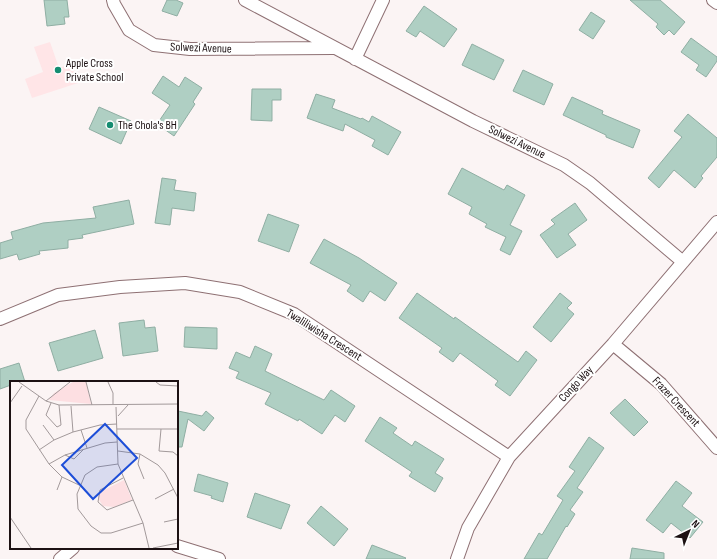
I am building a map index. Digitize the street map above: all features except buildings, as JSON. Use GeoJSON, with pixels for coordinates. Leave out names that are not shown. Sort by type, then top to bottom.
{"type":"FeatureCollection","features":[{"type":"Feature","properties":{"kind":"street","name":"Solwezi Avenue"},"geometry":{"type":"LineString","coordinates":[[113,0],[129,30],[154,45],[190,49],[335,48]]}},
{"type":"Feature","properties":{"kind":"street","name":"Solwezi Avenue"},"geometry":{"type":"LineString","coordinates":[[244,0],[473,121],[564,165],[579,174],[683,262]]}},
{"type":"Feature","properties":{"kind":"street"},"geometry":{"type":"LineString","coordinates":[[355,59],[384,0]]}},
{"type":"Feature","properties":{"kind":"street"},"geometry":{"type":"LineString","coordinates":[[713,0],[717,3]]}},
{"type":"Feature","properties":{"kind":"street","name":"Congo Way"},"geometry":{"type":"LineString","coordinates":[[457,559],[468,528],[509,457],[613,344],[717,222]]}},
{"type":"Feature","properties":{"kind":"street","name":"Twaliliwisha Crescent"},"geometry":{"type":"LineString","coordinates":[[0,319],[58,295],[120,287],[185,284],[240,292],[294,314],[509,457]]}},
{"type":"Feature","properties":{"kind":"street","name":"Frazer Crescent"},"geometry":{"type":"LineString","coordinates":[[613,344],[661,384],[717,448]]}},
{"type":"Feature","properties":{"kind":"street"},"geometry":{"type":"LineString","coordinates":[[178,546],[219,559]]}},
{"type":"Feature","properties":{"kind":"street"},"geometry":{"type":"LineString","coordinates":[[60,559],[72,549]]}},
{"type":"Feature","properties":{"kind":"shaded area","name":"Apple Cross Private School"},"geometry":{"type":"Polygon","coordinates":[[[50,42],[59,68],[71,64],[78,83],[32,98],[25,79],[43,72],[34,47],[50,42]]]}},
{"type":"Feature","properties":{"kind":"place","name":"Apple Cross Private School"},"geometry":{"type":"Point","coordinates":[58,70]}},
{"type":"Feature","properties":{"kind":"place","name":"The Chola's BH"},"geometry":{"type":"Point","coordinates":[110,125]}}]}
